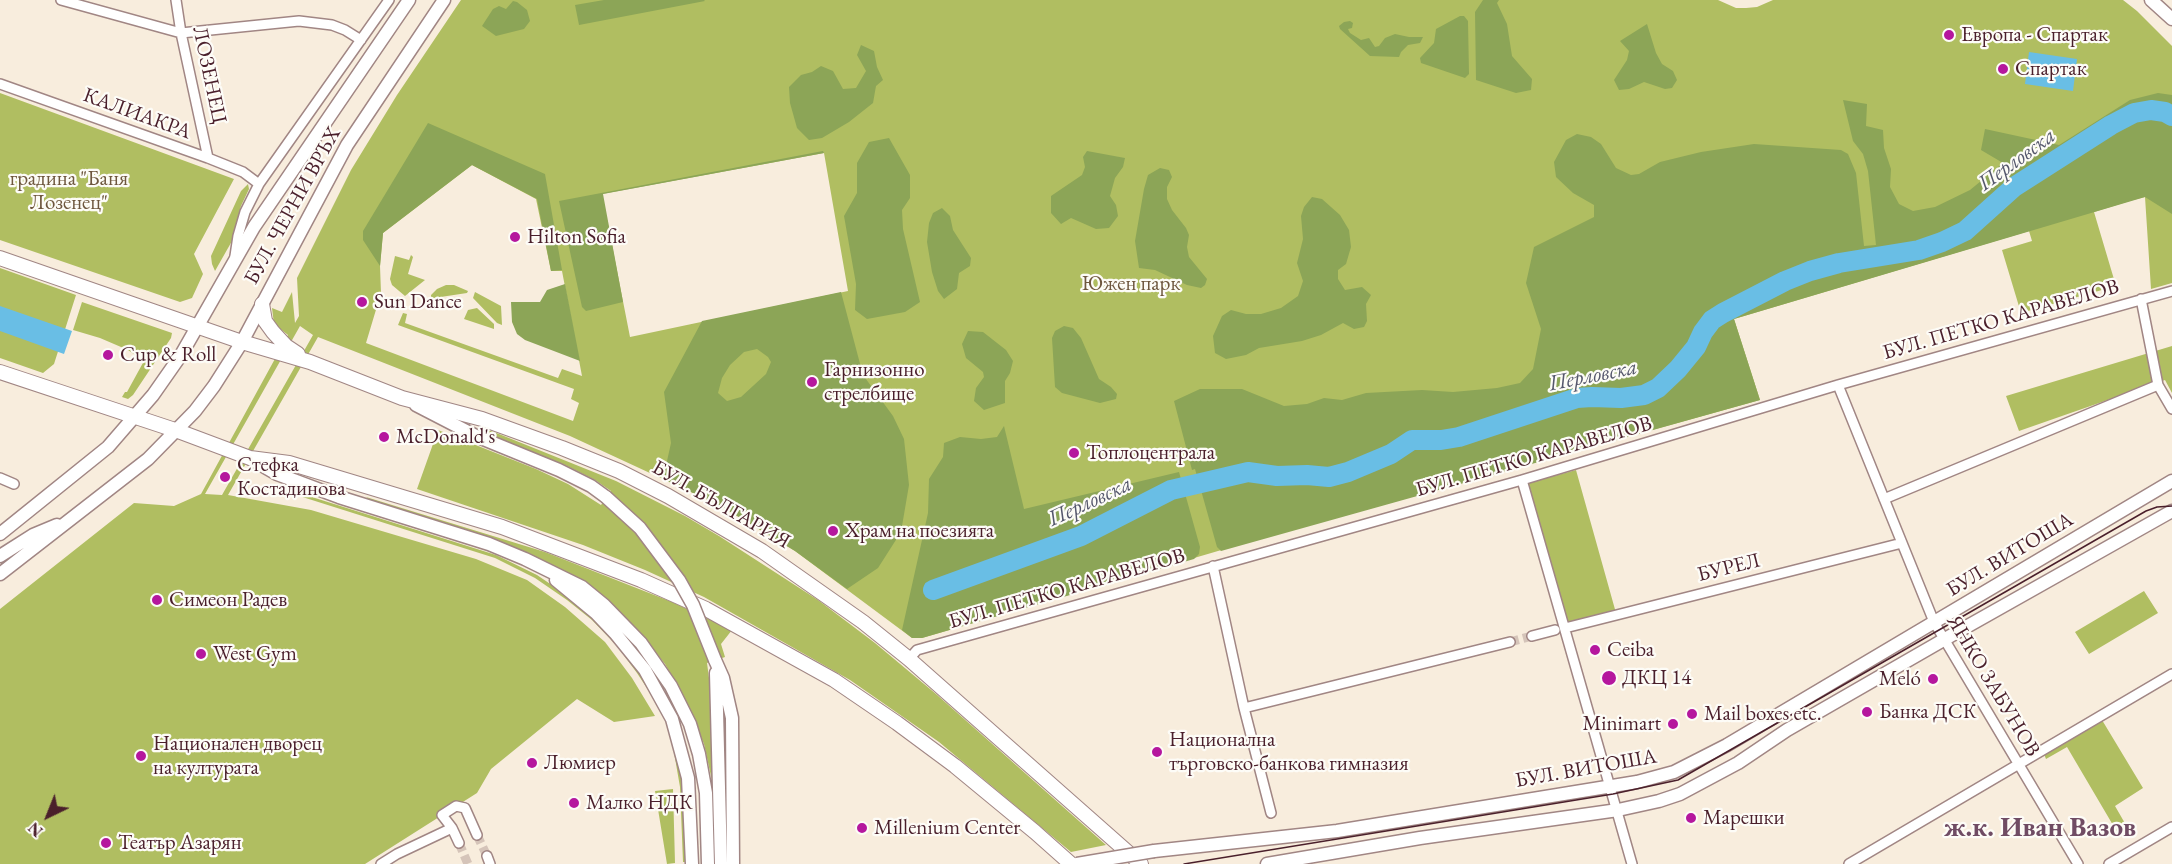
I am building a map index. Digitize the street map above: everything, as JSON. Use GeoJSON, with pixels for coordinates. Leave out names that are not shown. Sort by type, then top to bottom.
{"type":"FeatureCollection","features":[{"type":"Feature","properties":{"kind":"main road","name":"БУЛ. ЧЕРНИ ВРЪХ"},"geometry":{"type":"LineString","coordinates":[[0,534],[91,462],[135,417],[170,371],[254,227],[409,0]]}},
{"type":"Feature","properties":{"kind":"main road","name":"БУЛ. ЧЕРНИ ВРЪХ"},"geometry":{"type":"LineString","coordinates":[[74,518],[148,459],[178,430],[214,386],[242,342],[347,145],[444,0]]}},
{"type":"Feature","properties":{"kind":"main road"},"geometry":{"type":"LineString","coordinates":[[2154,1],[2172,19]]}},
{"type":"Feature","properties":{"kind":"main road","name":"БУЛ. БЪЛГАРИЯ"},"geometry":{"type":"LineString","coordinates":[[0,258],[242,342],[310,362],[402,398],[482,419],[562,448],[629,476],[711,520],[815,586],[909,659],[1141,864]]}},
{"type":"Feature","properties":{"kind":"main road"},"geometry":{"type":"LineString","coordinates":[[262,304],[265,321],[273,332],[286,346],[310,362]]}},
{"type":"Feature","properties":{"kind":"main road"},"geometry":{"type":"LineString","coordinates":[[0,372],[178,430],[250,458],[277,474],[339,497],[489,544],[582,587],[604,605],[641,643],[671,686],[690,724],[699,754],[706,793],[708,864]]}},
{"type":"Feature","properties":{"kind":"main road"},"geometry":{"type":"LineString","coordinates":[[402,398],[476,436],[560,470],[591,486],[640,528],[679,580],[693,606],[723,678],[732,718],[733,864]]}},
{"type":"Feature","properties":{"kind":"main road"},"geometry":{"type":"LineString","coordinates":[[250,458],[289,463],[502,527],[641,580],[706,609],[834,680],[897,723],[955,766],[1071,864]]}},
{"type":"Feature","properties":{"kind":"main road","name":"БУЛ. ВИТОША"},"geometry":{"type":"LineString","coordinates":[[1077,864],[1154,850],[1337,831],[1652,779],[1689,766],[2172,481]]}},
{"type":"Feature","properties":{"kind":"main road","name":"БУЛ. ВИТОША"},"geometry":{"type":"LineString","coordinates":[[1267,864],[1420,838],[1618,810],[1659,801],[1703,783],[1787,730],[2172,511]]}},
{"type":"Feature","properties":{"kind":"main road"},"geometry":{"type":"LineString","coordinates":[[0,556],[33,535],[74,518]]}},
{"type":"Feature","properties":{"kind":"main road"},"geometry":{"type":"LineString","coordinates":[[0,573],[74,518]]}},
{"type":"Feature","properties":{"kind":"main road"},"geometry":{"type":"LineString","coordinates":[[525,559],[596,613],[630,651],[659,694],[677,735],[688,778],[692,864]]}},
{"type":"Feature","properties":{"kind":"main road"},"geometry":{"type":"LineString","coordinates":[[715,660],[721,864]]}},
{"type":"Feature","properties":{"kind":"street"},"geometry":{"type":"LineString","coordinates":[[61,0],[181,33],[299,21],[332,25],[361,40]]}},
{"type":"Feature","properties":{"kind":"street","name":"ЛОЗЕНЕЦ"},"geometry":{"type":"LineString","coordinates":[[176,0],[208,158]]}},
{"type":"Feature","properties":{"kind":"street","name":"БУЛ. ЧЕРНИ ВРЪХ"},"geometry":{"type":"LineString","coordinates":[[233,264],[237,236],[245,212],[259,184],[389,0]]}},
{"type":"Feature","properties":{"kind":"street","name":"КАЛИАКРА"},"geometry":{"type":"LineString","coordinates":[[0,84],[208,158],[243,172],[259,184]]}},
{"type":"Feature","properties":{"kind":"street","name":"БУЛ. ПЕТКО КАРАВЕЛОВ"},"geometry":{"type":"LineString","coordinates":[[909,659],[917,650],[1522,480],[1838,386],[2172,291]]}},
{"type":"Feature","properties":{"kind":"street"},"geometry":{"type":"LineString","coordinates":[[2141,299],[2158,385],[2172,408]]}},
{"type":"Feature","properties":{"kind":"street"},"geometry":{"type":"LineString","coordinates":[[1884,499],[2158,385]]}},
{"type":"Feature","properties":{"kind":"street","name":"ЯНКО ЗАБУНОВ"},"geometry":{"type":"LineString","coordinates":[[1838,386],[1934,622],[2078,864]]}},
{"type":"Feature","properties":{"kind":"street"},"geometry":{"type":"LineString","coordinates":[[0,478],[14,484]]}},
{"type":"Feature","properties":{"kind":"street"},"geometry":{"type":"LineString","coordinates":[[1522,480],[1560,629],[1611,786],[1632,864]]}},
{"type":"Feature","properties":{"kind":"street","name":"БУРЕЛ"},"geometry":{"type":"LineString","coordinates":[[1532,636],[1902,543]]}},
{"type":"Feature","properties":{"kind":"street"},"geometry":{"type":"LineString","coordinates":[[1213,566],[1244,708],[1271,813]]}},
{"type":"Feature","properties":{"kind":"street"},"geometry":{"type":"LineString","coordinates":[[1244,708],[1510,642]]}},
{"type":"Feature","properties":{"kind":"street"},"geometry":{"type":"LineString","coordinates":[[1849,864],[2172,674]]}},
{"type":"Feature","properties":{"kind":"street"},"geometry":{"type":"LineString","coordinates":[[459,843],[452,828],[442,815],[456,806],[465,808],[477,835]]}},
{"type":"Feature","properties":{"kind":"street"},"geometry":{"type":"LineString","coordinates":[[2109,864],[2172,827]]}},
{"type":"Feature","properties":{"kind":"street"},"geometry":{"type":"LineString","coordinates":[[381,864],[452,828]]}},
{"type":"Feature","properties":{"kind":"green space","name":"Южен парк"},"geometry":{"type":"Polygon","coordinates":[[[461,0],[1718,0],[1736,8],[1746,8],[1757,7],[1773,0],[2123,0],[2172,46],[2172,283],[2151,289],[2145,197],[2133,200],[2094,212],[2116,286],[2021,313],[2002,250],[2032,241],[2029,231],[1734,319],[1760,400],[1235,546],[922,638],[912,638],[795,551],[719,505],[570,436],[318,337],[228,495],[311,510],[476,559],[527,580],[565,607],[605,642],[632,678],[655,716],[614,722],[577,699],[491,769],[477,793],[365,864],[0,864],[0,609],[134,503],[174,506],[201,494],[288,335],[274,324],[272,308],[282,312],[292,292],[295,323],[299,316],[297,278],[351,170],[397,95],[461,0]],[[824,153],[602,194],[630,337],[848,291],[824,153]],[[472,165],[383,233],[380,266],[381,293],[366,343],[573,421],[579,403],[571,399],[574,389],[398,325],[403,313],[407,314],[405,323],[558,378],[562,369],[582,376],[562,271],[551,271],[536,199],[472,165]],[[300,326],[205,494],[222,495],[313,335],[300,326]]]}},
{"type":"Feature","properties":{"kind":"green space"},"geometry":{"type":"Polygon","coordinates":[[[604,0],[705,1],[579,25],[575,5],[604,0]]]}},
{"type":"Feature","properties":{"kind":"green space"},"geometry":{"type":"Polygon","coordinates":[[[1483,0],[1499,0],[1497,3],[1507,24],[1512,56],[1532,79],[1531,90],[1516,93],[1476,80],[1475,12],[1483,0]]]}},
{"type":"Feature","properties":{"kind":"green space"},"geometry":{"type":"Polygon","coordinates":[[[513,1],[527,10],[530,21],[524,29],[496,36],[482,26],[493,9],[499,6],[506,9],[513,1]]]}},
{"type":"Feature","properties":{"kind":"green space"},"geometry":{"type":"Polygon","coordinates":[[[1464,16],[1468,21],[1469,74],[1465,78],[1421,63],[1420,58],[1434,43],[1436,29],[1464,16]]]}},
{"type":"Feature","properties":{"kind":"green space"},"geometry":{"type":"Polygon","coordinates":[[[1344,22],[1353,23],[1352,28],[1348,29],[1350,33],[1361,40],[1369,38],[1375,47],[1379,46],[1385,38],[1395,34],[1423,37],[1420,43],[1408,45],[1399,57],[1370,56],[1340,29],[1339,26],[1344,22]]]}},
{"type":"Feature","properties":{"kind":"green space"},"geometry":{"type":"Polygon","coordinates":[[[1647,24],[1656,53],[1662,64],[1673,71],[1677,80],[1672,88],[1665,89],[1644,82],[1629,89],[1619,90],[1614,80],[1627,60],[1629,51],[1620,41],[1647,24]]]}},
{"type":"Feature","properties":{"kind":"green space"},"geometry":{"type":"Polygon","coordinates":[[[861,45],[874,51],[877,67],[883,80],[876,86],[873,103],[849,122],[822,138],[809,140],[797,128],[790,103],[789,87],[801,75],[821,66],[833,71],[843,89],[856,88],[866,71],[857,55],[861,45]]]}},
{"type":"Feature","properties":{"kind":"green space","name":"градина \"Баня Лозенец\""},"geometry":{"type":"Polygon","coordinates":[[[0,93],[234,179],[194,254],[203,274],[192,298],[180,302],[0,240],[0,93]]]}},
{"type":"Feature","properties":{"kind":"green space"},"geometry":{"type":"Polygon","coordinates":[[[2158,93],[2172,95],[2172,214],[2145,197],[1734,319],[1760,400],[1221,551],[1217,547],[1195,469],[1192,470],[1174,401],[1200,389],[1242,389],[1284,406],[1307,404],[1324,398],[1342,400],[1366,393],[1422,390],[1453,392],[1497,388],[1520,383],[1533,369],[1541,329],[1526,283],[1534,247],[1594,217],[1594,205],[1573,193],[1556,177],[1554,162],[1566,140],[1577,134],[1591,137],[1601,144],[1616,168],[1631,175],[1639,174],[1660,162],[1701,152],[1754,144],[1841,150],[1848,154],[1856,173],[1864,246],[1876,245],[1868,171],[1863,154],[1853,141],[1843,100],[1867,104],[1866,126],[1883,130],[1884,148],[1891,169],[1890,187],[1899,204],[1913,211],[1935,207],[1970,190],[2003,163],[1981,150],[1985,129],[2059,145],[2130,100],[2158,93]]]}},
{"type":"Feature","properties":{"kind":"green space"},"geometry":{"type":"Polygon","coordinates":[[[428,123],[545,174],[562,270],[551,271],[537,199],[472,165],[383,233],[380,266],[363,240],[363,231],[428,123]]]}},
{"type":"Feature","properties":{"kind":"green space"},"geometry":{"type":"Polygon","coordinates":[[[889,138],[910,175],[910,198],[902,210],[903,229],[920,302],[905,312],[867,319],[855,310],[856,284],[844,216],[857,193],[857,163],[869,142],[889,138]]]}},
{"type":"Feature","properties":{"kind":"green space"},"geometry":{"type":"Polygon","coordinates":[[[823,151],[824,153],[603,194],[623,302],[586,311],[582,307],[559,201],[823,151]]]}},
{"type":"Feature","properties":{"kind":"green space"},"geometry":{"type":"Polygon","coordinates":[[[1087,151],[1125,158],[1123,167],[1115,178],[1110,196],[1116,205],[1118,216],[1109,228],[1096,229],[1071,218],[1061,224],[1051,213],[1051,196],[1082,175],[1085,167],[1083,157],[1087,151]]]}},
{"type":"Feature","properties":{"kind":"green space"},"geometry":{"type":"Polygon","coordinates":[[[1160,168],[1169,170],[1172,177],[1167,187],[1167,199],[1189,235],[1187,247],[1189,257],[1207,279],[1201,288],[1187,285],[1155,270],[1139,268],[1135,241],[1144,189],[1148,175],[1160,168]]]}},
{"type":"Feature","properties":{"kind":"green space"},"geometry":{"type":"Polygon","coordinates":[[[248,184],[249,189],[241,206],[232,241],[215,271],[211,256],[241,191],[248,184]]]}},
{"type":"Feature","properties":{"kind":"green space"},"geometry":{"type":"Polygon","coordinates":[[[1312,197],[1322,199],[1340,215],[1349,230],[1351,247],[1346,264],[1338,270],[1338,279],[1345,290],[1362,287],[1371,295],[1366,304],[1367,321],[1364,327],[1354,329],[1343,323],[1321,335],[1302,341],[1259,348],[1246,355],[1226,359],[1215,353],[1213,336],[1222,316],[1231,310],[1246,314],[1261,314],[1281,308],[1298,296],[1303,281],[1297,263],[1303,239],[1301,216],[1304,207],[1312,197]]]}},
{"type":"Feature","properties":{"kind":"green space"},"geometry":{"type":"Polygon","coordinates":[[[942,208],[950,216],[953,230],[971,258],[970,266],[959,273],[957,289],[944,299],[938,291],[932,272],[927,242],[929,223],[933,213],[942,208]]]}},
{"type":"Feature","properties":{"kind":"green space"},"geometry":{"type":"Polygon","coordinates":[[[411,255],[413,257],[408,274],[425,280],[405,296],[392,285],[390,279],[395,256],[409,260],[411,255]]]}},
{"type":"Feature","properties":{"kind":"green space"},"geometry":{"type":"Polygon","coordinates":[[[0,268],[76,295],[54,364],[43,373],[0,358],[0,268]]]}},
{"type":"Feature","properties":{"kind":"green space"},"geometry":{"type":"Polygon","coordinates":[[[565,284],[580,361],[525,340],[517,334],[512,322],[511,302],[540,302],[547,290],[565,284]]]}},
{"type":"Feature","properties":{"kind":"green space"},"geometry":{"type":"Polygon","coordinates":[[[446,285],[454,285],[468,291],[467,293],[431,297],[437,289],[446,285]]]}},
{"type":"Feature","properties":{"kind":"green space"},"geometry":{"type":"Polygon","coordinates":[[[475,292],[501,306],[502,325],[497,323],[473,298],[475,292]]]}},
{"type":"Feature","properties":{"kind":"green space"},"geometry":{"type":"Polygon","coordinates":[[[841,292],[863,375],[893,416],[904,439],[909,485],[901,532],[878,568],[847,589],[795,551],[719,505],[663,479],[671,443],[664,392],[702,321],[841,292]],[[757,349],[744,352],[730,365],[722,378],[718,393],[727,401],[741,397],[766,374],[771,362],[757,349]]]}},
{"type":"Feature","properties":{"kind":"green space"},"geometry":{"type":"Polygon","coordinates":[[[82,302],[172,333],[171,338],[133,395],[128,399],[122,397],[144,361],[128,350],[73,330],[82,302]]]}},
{"type":"Feature","properties":{"kind":"green space"},"geometry":{"type":"Polygon","coordinates":[[[477,308],[494,324],[494,329],[464,319],[468,310],[477,308]]]}},
{"type":"Feature","properties":{"kind":"green space"},"geometry":{"type":"Polygon","coordinates":[[[1064,326],[1073,328],[1081,338],[1099,379],[1117,394],[1116,399],[1100,403],[1062,393],[1055,387],[1052,338],[1055,331],[1064,326]]]}},
{"type":"Feature","properties":{"kind":"green space"},"geometry":{"type":"Polygon","coordinates":[[[968,331],[983,332],[1006,350],[1013,361],[1005,381],[1005,403],[984,410],[974,401],[976,388],[984,377],[983,372],[966,358],[962,344],[968,331]]]}},
{"type":"Feature","properties":{"kind":"green space"},"geometry":{"type":"Polygon","coordinates":[[[2172,346],[2172,393],[2165,380],[2019,431],[2006,396],[2172,346]]]}},
{"type":"Feature","properties":{"kind":"green space"},"geometry":{"type":"Polygon","coordinates":[[[1004,426],[1024,509],[1179,472],[1200,547],[1199,554],[1194,559],[922,638],[912,638],[902,630],[928,513],[929,479],[943,457],[944,443],[960,437],[981,439],[997,437],[1004,426]]]}},
{"type":"Feature","properties":{"kind":"green space"},"geometry":{"type":"Polygon","coordinates":[[[438,430],[536,469],[568,484],[601,505],[611,491],[565,465],[485,433],[487,430],[494,432],[616,481],[719,536],[818,600],[875,643],[1106,845],[1071,852],[939,742],[850,680],[704,597],[583,545],[417,489],[438,430]]]}},
{"type":"Feature","properties":{"kind":"green space"},"geometry":{"type":"Polygon","coordinates":[[[1576,470],[1616,613],[1567,626],[1528,483],[1576,470]]]}},
{"type":"Feature","properties":{"kind":"green space"},"geometry":{"type":"Polygon","coordinates":[[[296,492],[496,555],[537,575],[568,596],[594,618],[641,673],[659,703],[656,702],[617,646],[592,620],[535,578],[495,558],[293,494],[296,492]]]}},
{"type":"Feature","properties":{"kind":"green space"},"geometry":{"type":"Polygon","coordinates":[[[366,497],[545,552],[672,602],[732,630],[721,644],[725,657],[707,663],[712,700],[714,790],[704,744],[688,706],[665,664],[639,632],[606,601],[538,558],[374,503],[366,497]]]}},
{"type":"Feature","properties":{"kind":"green space"},"geometry":{"type":"Polygon","coordinates":[[[2144,591],[2158,613],[2089,654],[2075,632],[2144,591]]]}},
{"type":"Feature","properties":{"kind":"green space"},"geometry":{"type":"Polygon","coordinates":[[[2102,720],[2143,788],[2115,806],[2130,832],[2120,837],[2067,747],[2046,759],[2044,754],[2102,720]]]}},
{"type":"Feature","properties":{"kind":"green space"},"geometry":{"type":"Polygon","coordinates":[[[671,735],[682,770],[687,862],[683,862],[680,787],[671,735]]]}},
{"type":"Feature","properties":{"kind":"green space"},"geometry":{"type":"Polygon","coordinates":[[[673,789],[675,863],[667,864],[655,791],[673,789]]]}},
{"type":"Feature","properties":{"kind":"water"},"geometry":{"type":"Polygon","coordinates":[[[2029,52],[2077,59],[2073,91],[2025,84],[2029,52]]]}},
{"type":"Feature","properties":{"kind":"water"},"geometry":{"type":"Polygon","coordinates":[[[0,306],[72,331],[64,354],[0,331],[0,306]]]}},
{"type":"Feature","properties":{"kind":"waterway","name":"Перловска"},"geometry":{"type":"LineString","coordinates":[[933,590],[1081,536],[1171,490],[1248,472],[1277,476],[1329,477],[1348,472],[1391,454],[1412,440],[1441,440],[1459,437],[1577,398],[1621,398],[1644,395],[1658,388],[1678,369],[1696,347],[1712,320],[1723,313],[1785,281],[1810,271],[1839,263],[1919,250],[1942,242],[1965,231],[2014,187],[2111,125],[2134,113],[2151,110],[2165,112],[2172,116]]}},
{"type":"Feature","properties":{"kind":"tunnel"},"geometry":{"type":"LineString","coordinates":[[1510,642],[1532,636]]}},
{"type":"Feature","properties":{"kind":"tunnel"},"geometry":{"type":"LineString","coordinates":[[477,835],[487,856]]}},
{"type":"Feature","properties":{"kind":"tunnel"},"geometry":{"type":"LineString","coordinates":[[459,843],[468,864]]}},
{"type":"Feature","properties":{"kind":"tram line"},"geometry":{"type":"LineString","coordinates":[[1184,864],[1613,794],[1678,780],[2146,511],[2157,507],[2172,506]]}},
{"type":"Feature","properties":{"kind":"place","name":"Европа - Спартак"},"geometry":{"type":"Point","coordinates":[1949,35]}},
{"type":"Feature","properties":{"kind":"place","name":"Спартак"},"geometry":{"type":"Point","coordinates":[2003,69]}},
{"type":"Feature","properties":{"kind":"place","name":"Hilton Sofia"},"geometry":{"type":"Point","coordinates":[515,237]}},
{"type":"Feature","properties":{"kind":"place","name":"Sun Dance"},"geometry":{"type":"Point","coordinates":[362,302]}},
{"type":"Feature","properties":{"kind":"place","name":"Cup & Roll"},"geometry":{"type":"Point","coordinates":[108,355]}},
{"type":"Feature","properties":{"kind":"place","name":"Гарнизонно стрелбище"},"geometry":{"type":"Point","coordinates":[812,382]}},
{"type":"Feature","properties":{"kind":"place","name":"McDonald's"},"geometry":{"type":"Point","coordinates":[384,437]}},
{"type":"Feature","properties":{"kind":"place","name":"Топлоцентрала"},"geometry":{"type":"Point","coordinates":[1074,453]}},
{"type":"Feature","properties":{"kind":"place","name":"Стефка Костадинова"},"geometry":{"type":"Point","coordinates":[225,477]}},
{"type":"Feature","properties":{"kind":"place","name":"Храм на поезията"},"geometry":{"type":"Point","coordinates":[833,531]}},
{"type":"Feature","properties":{"kind":"place","name":"Симеон Радев"},"geometry":{"type":"Point","coordinates":[157,600]}},
{"type":"Feature","properties":{"kind":"place","name":"Ceiba"},"geometry":{"type":"Point","coordinates":[1595,650]}},
{"type":"Feature","properties":{"kind":"place","name":"West Gym"},"geometry":{"type":"Point","coordinates":[201,654]}},
{"type":"Feature","properties":{"kind":"place","name":"ДКЦ 14"},"geometry":{"type":"Point","coordinates":[1609,678]}},
{"type":"Feature","properties":{"kind":"place","name":"Meló"},"geometry":{"type":"Point","coordinates":[1933,679]}},
{"type":"Feature","properties":{"kind":"place","name":"Банка ДСК"},"geometry":{"type":"Point","coordinates":[1867,712]}},
{"type":"Feature","properties":{"kind":"place","name":"Mail boxes etc."},"geometry":{"type":"Point","coordinates":[1692,714]}},
{"type":"Feature","properties":{"kind":"place","name":"Minimart"},"geometry":{"type":"Point","coordinates":[1673,724]}},
{"type":"Feature","properties":{"kind":"place","name":"Национална търговско-банкова гимназия"},"geometry":{"type":"Point","coordinates":[1157,752]}},
{"type":"Feature","properties":{"kind":"place","name":"Национален дворец на културата"},"geometry":{"type":"Point","coordinates":[141,756]}},
{"type":"Feature","properties":{"kind":"place","name":"Люмиер"},"geometry":{"type":"Point","coordinates":[532,763]}},
{"type":"Feature","properties":{"kind":"place","name":"Малко НДК"},"geometry":{"type":"Point","coordinates":[574,803]}},
{"type":"Feature","properties":{"kind":"place","name":"Марешки"},"geometry":{"type":"Point","coordinates":[1691,818]}},
{"type":"Feature","properties":{"kind":"place","name":"Millenium Center"},"geometry":{"type":"Point","coordinates":[862,828]}},
{"type":"Feature","properties":{"kind":"place","name":"Театър Азарян"},"geometry":{"type":"Point","coordinates":[106,843]}},
{"type":"Feature","properties":{"kind":"district","name":"ж.к. Иван Вазов"},"geometry":{"type":"Point","coordinates":[2040,829]}}]}
